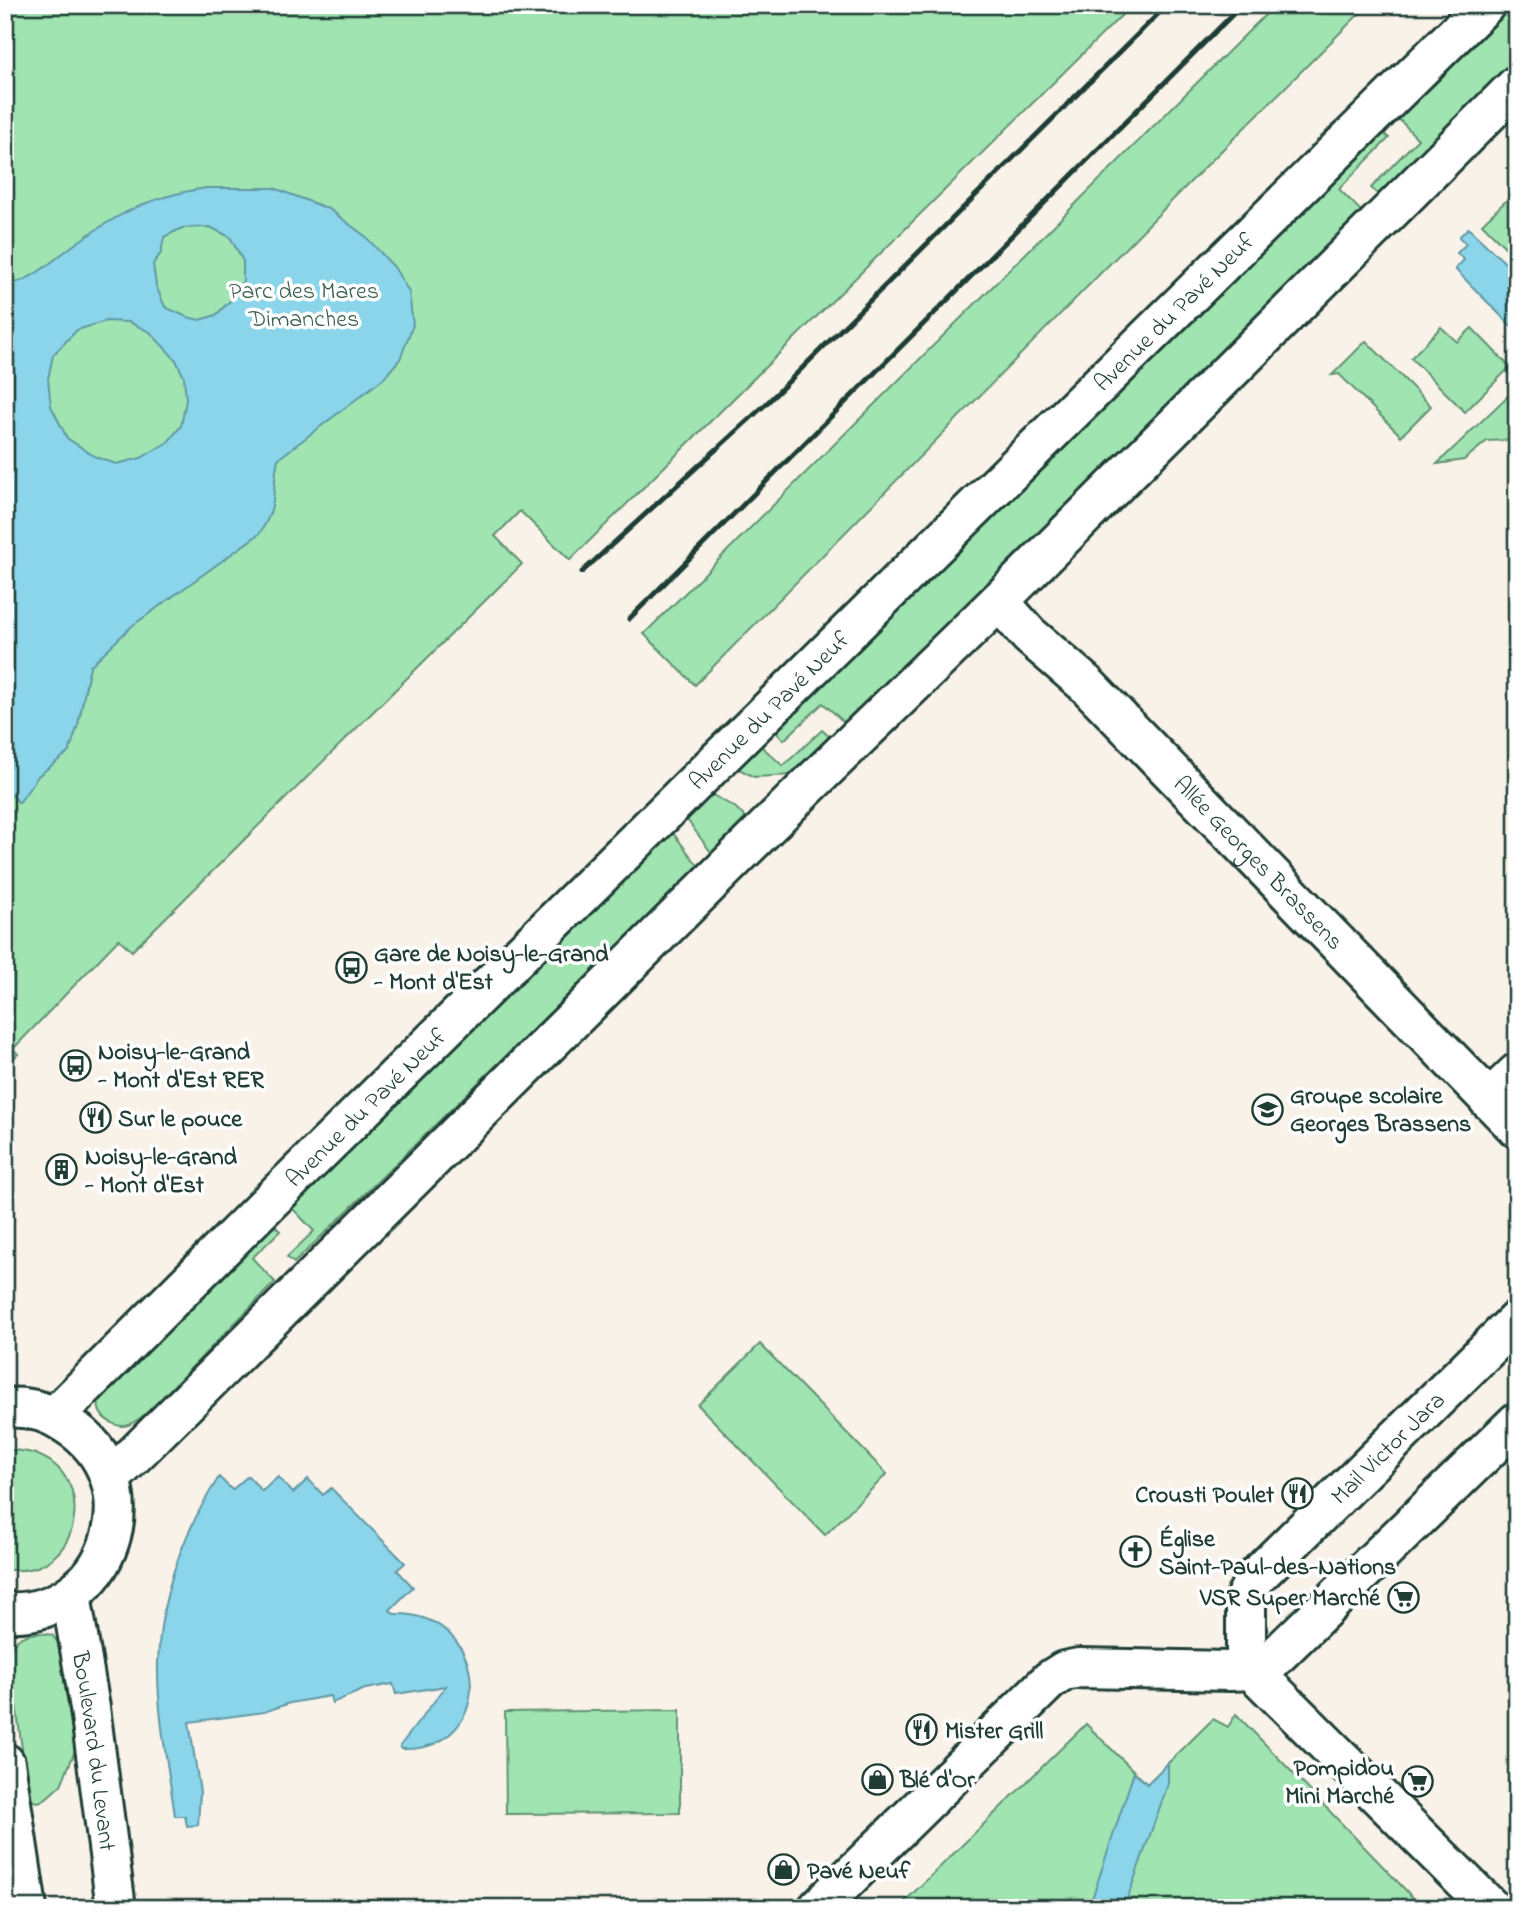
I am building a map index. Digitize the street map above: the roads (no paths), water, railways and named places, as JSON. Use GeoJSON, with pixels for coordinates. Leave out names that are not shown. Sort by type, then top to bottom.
{"type":"FeatureCollection","features":[{"type":"Feature","properties":{"kind":"main road","name":"Avenue du Pavé Neuf"},"geometry":{"type":"LineString","coordinates":[[55,1416],[1485,5]]}},
{"type":"Feature","properties":{"kind":"main road"},"geometry":{"type":"LineString","coordinates":[[111,1478],[1517,85]]}},
{"type":"Feature","properties":{"kind":"main road","name":"Allée Georges Brassens"},"geometry":{"type":"LineString","coordinates":[[999,601],[1029,635],[1087,685],[1517,1128]]}},
{"type":"Feature","properties":{"kind":"main road"},"geometry":{"type":"LineString","coordinates":[[1489,1100],[1517,1073]]}},
{"type":"Feature","properties":{"kind":"main road","name":"Mail Victor Jara"},"geometry":{"type":"LineString","coordinates":[[1252,1670],[1246,1650],[1247,1595],[1256,1577],[1517,1320]]}},
{"type":"Feature","properties":{"kind":"main road"},"geometry":{"type":"LineString","coordinates":[[5,1408],[33,1409],[55,1416],[79,1432],[98,1452],[111,1478],[116,1506],[113,1533],[103,1559],[89,1579],[71,1595],[41,1609],[5,1612]]}},
{"type":"Feature","properties":{"kind":"main road"},"geometry":{"type":"LineString","coordinates":[[818,1908],[1050,1681],[1064,1671],[1079,1668],[1252,1670],[1268,1665],[1517,1422]]}},
{"type":"Feature","properties":{"kind":"main road","name":"Boulevard du Levant"},"geometry":{"type":"LineString","coordinates":[[71,1595],[90,1708],[116,1908]]}},
{"type":"Feature","properties":{"kind":"main road"},"geometry":{"type":"LineString","coordinates":[[1252,1670],[1491,1908]]}},
{"type":"Feature","properties":{"kind":"main road"},"geometry":{"type":"LineString","coordinates":[[5,1763],[27,1908]]}},
{"type":"Feature","properties":{"kind":"water"},"geometry":{"type":"Polygon","coordinates":[[[206,188],[274,188],[329,209],[365,236],[394,267],[409,292],[413,325],[400,359],[384,378],[278,459],[272,506],[259,534],[132,626],[90,666],[78,725],[69,752],[38,776],[19,803],[5,787],[5,285],[35,274],[78,242],[138,206],[206,188]],[[210,227],[182,228],[164,237],[161,253],[153,264],[156,286],[165,307],[200,320],[216,315],[231,300],[243,281],[243,261],[230,237],[210,227]],[[106,321],[77,330],[53,355],[48,379],[51,406],[67,438],[94,456],[116,464],[141,458],[168,442],[181,426],[186,400],[184,377],[176,360],[150,332],[129,322],[106,321]]]}},
{"type":"Feature","properties":{"kind":"water"},"geometry":{"type":"Polygon","coordinates":[[[1468,228],[1517,274],[1517,332],[1455,269],[1464,260],[1457,253],[1466,244],[1459,237],[1468,228]]]}},
{"type":"Feature","properties":{"kind":"water"},"geometry":{"type":"Polygon","coordinates":[[[248,1476],[262,1491],[278,1477],[293,1493],[308,1479],[323,1495],[331,1488],[405,1563],[397,1570],[413,1587],[390,1610],[394,1614],[426,1619],[450,1634],[465,1656],[471,1682],[468,1707],[455,1729],[433,1744],[402,1749],[400,1746],[446,1686],[396,1694],[393,1684],[365,1689],[332,1703],[330,1696],[290,1703],[264,1712],[189,1722],[200,1792],[198,1825],[187,1826],[185,1816],[175,1816],[161,1720],[158,1662],[163,1613],[184,1542],[219,1477],[232,1490],[248,1476]]]}},
{"type":"Feature","properties":{"kind":"water"},"geometry":{"type":"Polygon","coordinates":[[[1168,1763],[1168,1784],[1124,1908],[1089,1908],[1134,1772],[1147,1784],[1168,1763]]]}},
{"type":"Feature","properties":{"kind":"railway"},"geometry":{"type":"LineString","coordinates":[[582,572],[766,404],[1167,5]]}},
{"type":"Feature","properties":{"kind":"railway"},"geometry":{"type":"LineString","coordinates":[[629,619],[1242,5]]}},
{"type":"Feature","properties":{"kind":"place","name":"Gare de Noisy-le-Grand - Mont d'Est"},"geometry":{"type":"Point","coordinates":[351,967]}},
{"type":"Feature","properties":{"kind":"place","name":"Noisy-le-Grand - Mont d'Est RER"},"geometry":{"type":"Point","coordinates":[75,1065]}},
{"type":"Feature","properties":{"kind":"place","name":"Groupe scolaire Georges Brassens"},"geometry":{"type":"Point","coordinates":[1267,1109]}},
{"type":"Feature","properties":{"kind":"place","name":"Sur le pouce"},"geometry":{"type":"Point","coordinates":[95,1118]}},
{"type":"Feature","properties":{"kind":"place","name":"Noisy-le-Grand - Mont d'Est"},"geometry":{"type":"Point","coordinates":[62,1170]}},
{"type":"Feature","properties":{"kind":"place","name":"Crousti Poulet"},"geometry":{"type":"Point","coordinates":[1297,1494]}},
{"type":"Feature","properties":{"kind":"place","name":"Église Saint-Paul-des-Nations"},"geometry":{"type":"Point","coordinates":[1136,1552]}},
{"type":"Feature","properties":{"kind":"place","name":"VSR Super Marché"},"geometry":{"type":"Point","coordinates":[1403,1597]}},
{"type":"Feature","properties":{"kind":"place","name":"Mister Grill"},"geometry":{"type":"Point","coordinates":[922,1730]}},
{"type":"Feature","properties":{"kind":"place","name":"Blé d'Or"},"geometry":{"type":"Point","coordinates":[877,1779]}},
{"type":"Feature","properties":{"kind":"place","name":"Pompidou Mini Marché"},"geometry":{"type":"Point","coordinates":[1417,1781]}},
{"type":"Feature","properties":{"kind":"place","name":"Pavé Neuf"},"geometry":{"type":"Point","coordinates":[784,1870]}},
{"type":"Feature","properties":{"kind":"park label","name":"Parc des Mares Dimanches"},"geometry":{"type":"Point","coordinates":[304,304]}}]}
